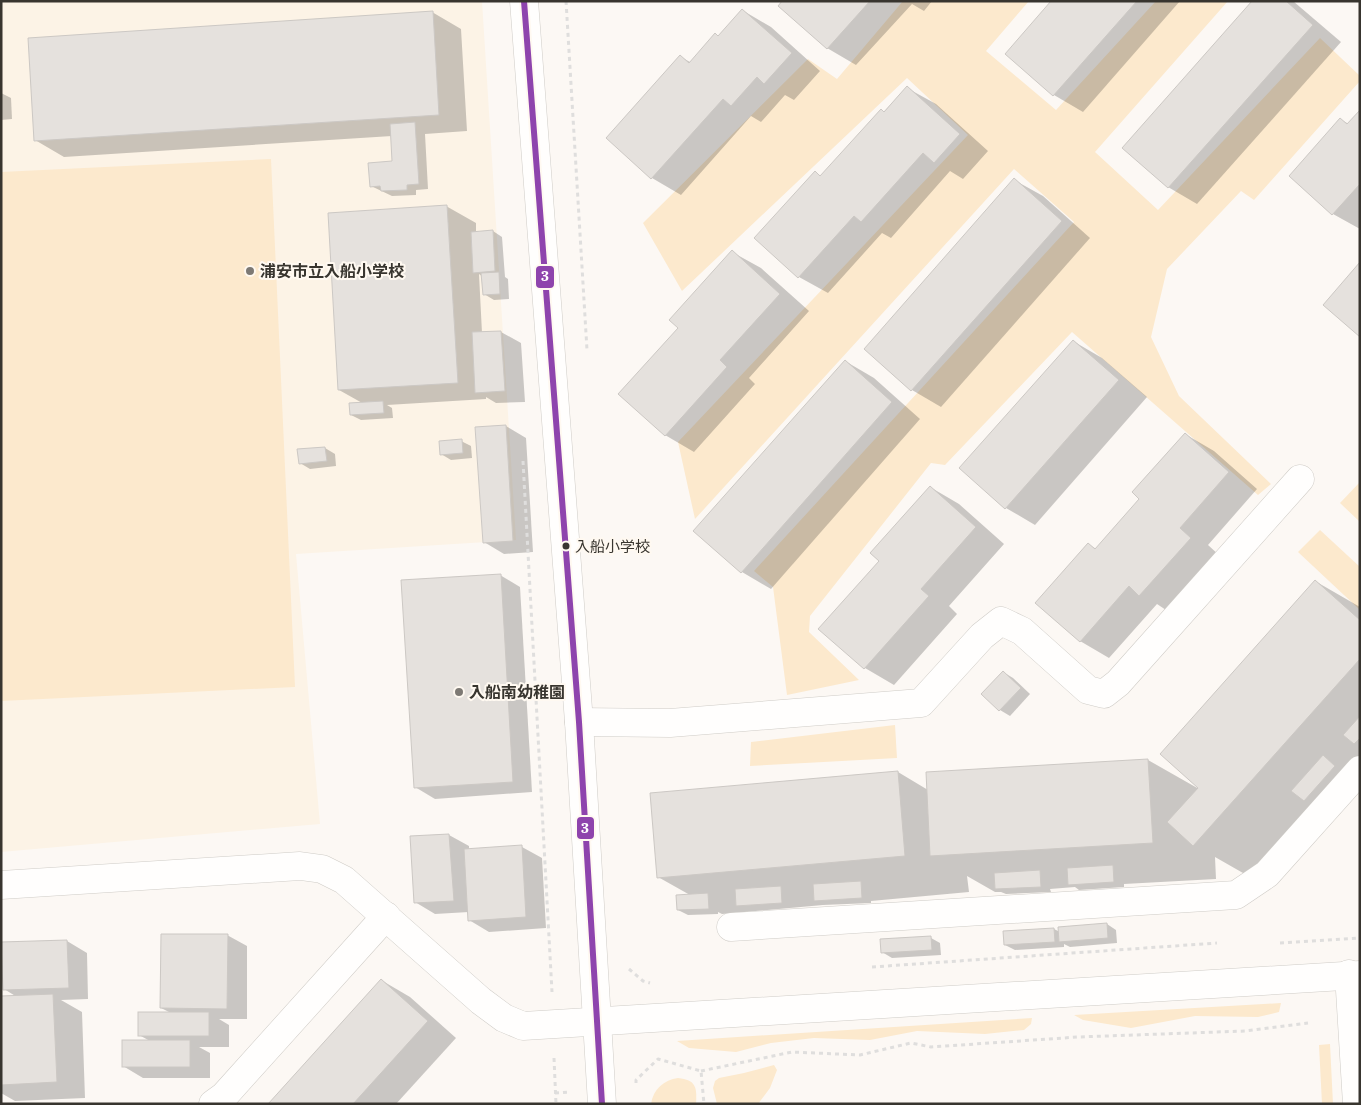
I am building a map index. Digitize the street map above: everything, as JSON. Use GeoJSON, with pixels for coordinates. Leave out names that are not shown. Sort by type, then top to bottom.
{"type":"FeatureCollection","features":[{"type":"Feature","properties":{"kind":"street"},"geometry":{"type":"LineString","coordinates":[[524,1],[579,722],[602,1104]]}},
{"type":"Feature","properties":{"kind":"street"},"geometry":{"type":"LineString","coordinates":[[579,722],[670,723],[921,703],[982,636],[1001,621],[1022,630],[1088,690],[1104,694],[1118,683],[1300,479]]}},
{"type":"Feature","properties":{"kind":"street"},"geometry":{"type":"LineString","coordinates":[[731,927],[1236,895],[1267,874],[1360,770]]}},
{"type":"Feature","properties":{"kind":"street"},"geometry":{"type":"LineString","coordinates":[[1,885],[300,866],[322,869],[344,880],[481,1001],[504,1018],[522,1026],[1355,974],[1357,1104]]}},
{"type":"Feature","properties":{"kind":"street"},"geometry":{"type":"LineString","coordinates":[[213,1104],[224,1096],[386,916]]}},
{"type":"Feature","properties":{"kind":"path"},"geometry":{"type":"LineString","coordinates":[[523,457],[552,990]]}},
{"type":"Feature","properties":{"kind":"path"},"geometry":{"type":"LineString","coordinates":[[1280,943],[1360,938]]}},
{"type":"Feature","properties":{"kind":"path"},"geometry":{"type":"LineString","coordinates":[[872,967],[1217,943]]}},
{"type":"Feature","properties":{"kind":"path"},"geometry":{"type":"LineString","coordinates":[[626,960],[629,969],[643,981],[652,984]]}},
{"type":"Feature","properties":{"kind":"path"},"geometry":{"type":"LineString","coordinates":[[636,1087],[636,1080],[658,1059],[701,1071],[792,1052],[860,1055],[911,1043],[931,1047],[1078,1036],[1245,1031],[1308,1023]]}},
{"type":"Feature","properties":{"kind":"path"},"geometry":{"type":"LineString","coordinates":[[701,1071],[704,1104]]}},
{"type":"Feature","properties":{"kind":"shaded area","name":"浦安市立入船小学校"},"geometry":{"type":"Polygon","coordinates":[[[1,1],[482,1],[516,540],[296,554],[320,824],[1,852],[1,1]]]}},
{"type":"Feature","properties":{"kind":"shaded area"},"geometry":{"type":"Polygon","coordinates":[[[903,1],[1029,1],[986,51],[1056,110],[1156,1],[1228,1],[1095,152],[1158,210],[1320,38],[1360,76],[1360,81],[1254,200],[1241,191],[1167,269],[1151,337],[1179,396],[1271,484],[1258,495],[1072,332],[945,465],[931,463],[810,616],[809,632],[859,680],[787,695],[773,587],[754,571],[1074,222],[1014,169],[695,519],[678,442],[968,135],[907,78],[682,291],[643,223],[808,59],[837,79],[903,1]]]}},
{"type":"Feature","properties":{"kind":"shaded area"},"geometry":{"type":"Polygon","coordinates":[[[271,159],[295,687],[1,701],[1,172],[271,159]]]}},
{"type":"Feature","properties":{"kind":"shaded area"},"geometry":{"type":"Polygon","coordinates":[[[1360,482],[1360,522],[1340,503],[1360,482]]]}},
{"type":"Feature","properties":{"kind":"shaded area"},"geometry":{"type":"Polygon","coordinates":[[[1320,530],[1360,567],[1360,610],[1298,552],[1320,530]]]}},
{"type":"Feature","properties":{"kind":"shaded area"},"geometry":{"type":"Polygon","coordinates":[[[895,725],[897,758],[750,766],[751,742],[895,725]]]}},
{"type":"Feature","properties":{"kind":"shaded area"},"geometry":{"type":"Polygon","coordinates":[[[1281,1003],[1279,1012],[1258,1017],[1195,1016],[1131,1028],[1083,1020],[1074,1015],[1281,1003]]]}},
{"type":"Feature","properties":{"kind":"shaded area"},"geometry":{"type":"Polygon","coordinates":[[[1032,1018],[1031,1024],[1024,1030],[985,1034],[917,1031],[870,1040],[814,1038],[771,1043],[736,1052],[689,1048],[677,1041],[1032,1018]]]}},
{"type":"Feature","properties":{"kind":"shaded area"},"geometry":{"type":"Polygon","coordinates":[[[1330,1044],[1333,1104],[1322,1104],[1319,1045],[1330,1044]]]}},
{"type":"Feature","properties":{"kind":"shaded area"},"geometry":{"type":"Polygon","coordinates":[[[774,1065],[777,1070],[770,1088],[758,1104],[717,1104],[713,1088],[715,1081],[719,1078],[774,1065]]]}},
{"type":"Feature","properties":{"kind":"shaded area"},"geometry":{"type":"Polygon","coordinates":[[[678,1078],[689,1081],[694,1085],[696,1104],[651,1104],[654,1094],[660,1086],[678,1078]]]}},
{"type":"Feature","properties":{"kind":"building"},"geometry":{"type":"Polygon","coordinates":[[[782,1],[870,1],[827,49],[778,6],[782,1]]]}},
{"type":"Feature","properties":{"kind":"building"},"geometry":{"type":"Polygon","coordinates":[[[1051,1],[1137,1],[1053,96],[1005,54],[1051,1]]]}},
{"type":"Feature","properties":{"kind":"building"},"geometry":{"type":"Polygon","coordinates":[[[1252,1],[1286,1],[1313,25],[1168,188],[1122,148],[1252,1]]]}},
{"type":"Feature","properties":{"kind":"building"},"geometry":{"type":"Polygon","coordinates":[[[742,9],[792,53],[764,84],[757,77],[731,106],[723,99],[651,179],[606,138],[680,55],[689,63],[715,33],[718,36],[742,9]]]}},
{"type":"Feature","properties":{"kind":"building"},"geometry":{"type":"Polygon","coordinates":[[[433,11],[439,115],[34,141],[28,38],[433,11]]]}},
{"type":"Feature","properties":{"kind":"building"},"geometry":{"type":"Polygon","coordinates":[[[907,86],[960,134],[934,163],[923,153],[861,222],[854,216],[798,278],[754,238],[815,171],[820,176],[881,109],[884,112],[907,86]]]}},
{"type":"Feature","properties":{"kind":"building"},"geometry":{"type":"Polygon","coordinates":[[[1360,110],[1360,184],[1332,215],[1289,176],[1340,118],[1347,124],[1360,110]]]}},
{"type":"Feature","properties":{"kind":"building"},"geometry":{"type":"Polygon","coordinates":[[[415,122],[419,184],[407,185],[407,190],[381,191],[380,186],[370,187],[368,163],[392,161],[390,124],[415,122]]]}},
{"type":"Feature","properties":{"kind":"building"},"geometry":{"type":"Polygon","coordinates":[[[1014,178],[1062,221],[911,391],[864,349],[1014,178]]]}},
{"type":"Feature","properties":{"kind":"building"},"geometry":{"type":"Polygon","coordinates":[[[447,205],[458,383],[338,390],[328,213],[447,205]]]}},
{"type":"Feature","properties":{"kind":"building"},"geometry":{"type":"Polygon","coordinates":[[[493,230],[495,271],[473,273],[471,232],[493,230]]]}},
{"type":"Feature","properties":{"kind":"building"},"geometry":{"type":"Polygon","coordinates":[[[732,250],[780,294],[720,360],[727,367],[665,436],[618,394],[678,328],[669,320],[732,250]]]}},
{"type":"Feature","properties":{"kind":"building"},"geometry":{"type":"Polygon","coordinates":[[[1360,262],[1360,337],[1323,305],[1360,262]]]}},
{"type":"Feature","properties":{"kind":"building"},"geometry":{"type":"Polygon","coordinates":[[[499,272],[500,294],[483,295],[481,273],[499,272]]]}},
{"type":"Feature","properties":{"kind":"building"},"geometry":{"type":"Polygon","coordinates":[[[501,331],[505,391],[475,393],[472,332],[501,331]]]}},
{"type":"Feature","properties":{"kind":"building"},"geometry":{"type":"Polygon","coordinates":[[[1073,340],[1119,380],[1005,509],[959,468],[1073,340]]]}},
{"type":"Feature","properties":{"kind":"building"},"geometry":{"type":"Polygon","coordinates":[[[845,360],[892,402],[741,573],[693,531],[845,360]]]}},
{"type":"Feature","properties":{"kind":"building"},"geometry":{"type":"Polygon","coordinates":[[[383,401],[384,413],[350,415],[349,403],[383,401]]]}},
{"type":"Feature","properties":{"kind":"building"},"geometry":{"type":"Polygon","coordinates":[[[506,425],[513,541],[483,543],[475,427],[506,425]]]}},
{"type":"Feature","properties":{"kind":"building"},"geometry":{"type":"Polygon","coordinates":[[[1185,433],[1229,472],[1180,528],[1191,538],[1139,596],[1129,586],[1080,642],[1035,603],[1088,543],[1095,549],[1139,499],[1132,492],[1185,433]]]}},
{"type":"Feature","properties":{"kind":"building"},"geometry":{"type":"Polygon","coordinates":[[[462,439],[463,453],[440,455],[439,441],[462,439]]]}},
{"type":"Feature","properties":{"kind":"building"},"geometry":{"type":"Polygon","coordinates":[[[325,447],[327,461],[299,464],[297,449],[325,447]]]}},
{"type":"Feature","properties":{"kind":"building"},"geometry":{"type":"Polygon","coordinates":[[[930,486],[976,527],[921,589],[929,596],[864,669],[818,629],[879,561],[870,553],[930,486]]]}},
{"type":"Feature","properties":{"kind":"building"},"geometry":{"type":"Polygon","coordinates":[[[501,574],[513,782],[414,788],[401,580],[501,574]]]}},
{"type":"Feature","properties":{"kind":"building"},"geometry":{"type":"Polygon","coordinates":[[[1315,580],[1360,620],[1360,659],[1193,846],[1167,822],[1198,788],[1160,754],[1315,580]]]}},
{"type":"Feature","properties":{"kind":"building"},"geometry":{"type":"Polygon","coordinates":[[[1003,671],[1021,688],[999,711],[981,694],[1003,671]]]}},
{"type":"Feature","properties":{"kind":"building"},"geometry":{"type":"Polygon","coordinates":[[[1360,716],[1360,738],[1354,744],[1343,735],[1360,716]]]}},
{"type":"Feature","properties":{"kind":"building"},"geometry":{"type":"Polygon","coordinates":[[[1323,755],[1335,766],[1304,801],[1291,791],[1323,755]]]}},
{"type":"Feature","properties":{"kind":"building"},"geometry":{"type":"Polygon","coordinates":[[[1148,759],[1153,843],[930,856],[926,772],[1148,759]]]}},
{"type":"Feature","properties":{"kind":"building"},"geometry":{"type":"Polygon","coordinates":[[[898,771],[905,856],[657,878],[650,793],[898,771]]]}},
{"type":"Feature","properties":{"kind":"building"},"geometry":{"type":"Polygon","coordinates":[[[449,834],[454,901],[414,903],[410,836],[449,834]]]}},
{"type":"Feature","properties":{"kind":"building"},"geometry":{"type":"Polygon","coordinates":[[[522,845],[526,917],[468,921],[464,849],[522,845]]]}},
{"type":"Feature","properties":{"kind":"building"},"geometry":{"type":"Polygon","coordinates":[[[1113,865],[1114,882],[1068,885],[1067,868],[1113,865]]]}},
{"type":"Feature","properties":{"kind":"building"},"geometry":{"type":"Polygon","coordinates":[[[1040,870],[1041,887],[995,889],[994,873],[1040,870]]]}},
{"type":"Feature","properties":{"kind":"building"},"geometry":{"type":"Polygon","coordinates":[[[861,881],[862,898],[814,901],[813,884],[861,881]]]}},
{"type":"Feature","properties":{"kind":"building"},"geometry":{"type":"Polygon","coordinates":[[[781,886],[782,903],[736,906],[735,889],[781,886]]]}},
{"type":"Feature","properties":{"kind":"building"},"geometry":{"type":"Polygon","coordinates":[[[708,893],[709,909],[677,910],[676,895],[708,893]]]}},
{"type":"Feature","properties":{"kind":"building"},"geometry":{"type":"Polygon","coordinates":[[[1107,923],[1108,938],[1059,942],[1058,927],[1107,923]]]}},
{"type":"Feature","properties":{"kind":"building"},"geometry":{"type":"Polygon","coordinates":[[[1054,928],[1055,942],[1004,945],[1003,931],[1054,928]]]}},
{"type":"Feature","properties":{"kind":"building"},"geometry":{"type":"Polygon","coordinates":[[[161,934],[228,934],[227,1009],[160,1008],[161,934]]]}},
{"type":"Feature","properties":{"kind":"building"},"geometry":{"type":"Polygon","coordinates":[[[931,936],[932,950],[881,953],[880,939],[931,936]]]}},
{"type":"Feature","properties":{"kind":"building"},"geometry":{"type":"Polygon","coordinates":[[[67,940],[69,988],[3,990],[1,942],[67,940]]]}},
{"type":"Feature","properties":{"kind":"building"},"geometry":{"type":"Polygon","coordinates":[[[381,979],[428,1021],[353,1104],[268,1104],[381,979]]]}},
{"type":"Feature","properties":{"kind":"building"},"geometry":{"type":"Polygon","coordinates":[[[53,994],[57,1082],[1,1085],[1,996],[53,994]]]}},
{"type":"Feature","properties":{"kind":"building"},"geometry":{"type":"Polygon","coordinates":[[[138,1012],[209,1012],[209,1036],[138,1036],[138,1012]]]}},
{"type":"Feature","properties":{"kind":"building"},"geometry":{"type":"Polygon","coordinates":[[[122,1040],[190,1040],[190,1067],[122,1067],[122,1040]]]}},
{"type":"Feature","properties":{"kind":"transit line","name":"3"},"geometry":{"type":"LineString","coordinates":[[524,1],[579,722],[602,1104]]}},
{"type":"Feature","properties":{"kind":"place","name":"浦安市立入船小学校"},"geometry":{"type":"Point","coordinates":[250,271]}},
{"type":"Feature","properties":{"kind":"place","name":"入船小学校"},"geometry":{"type":"Point","coordinates":[566,546]}},
{"type":"Feature","properties":{"kind":"place","name":"入船南幼稚園"},"geometry":{"type":"Point","coordinates":[459,692]}}]}
